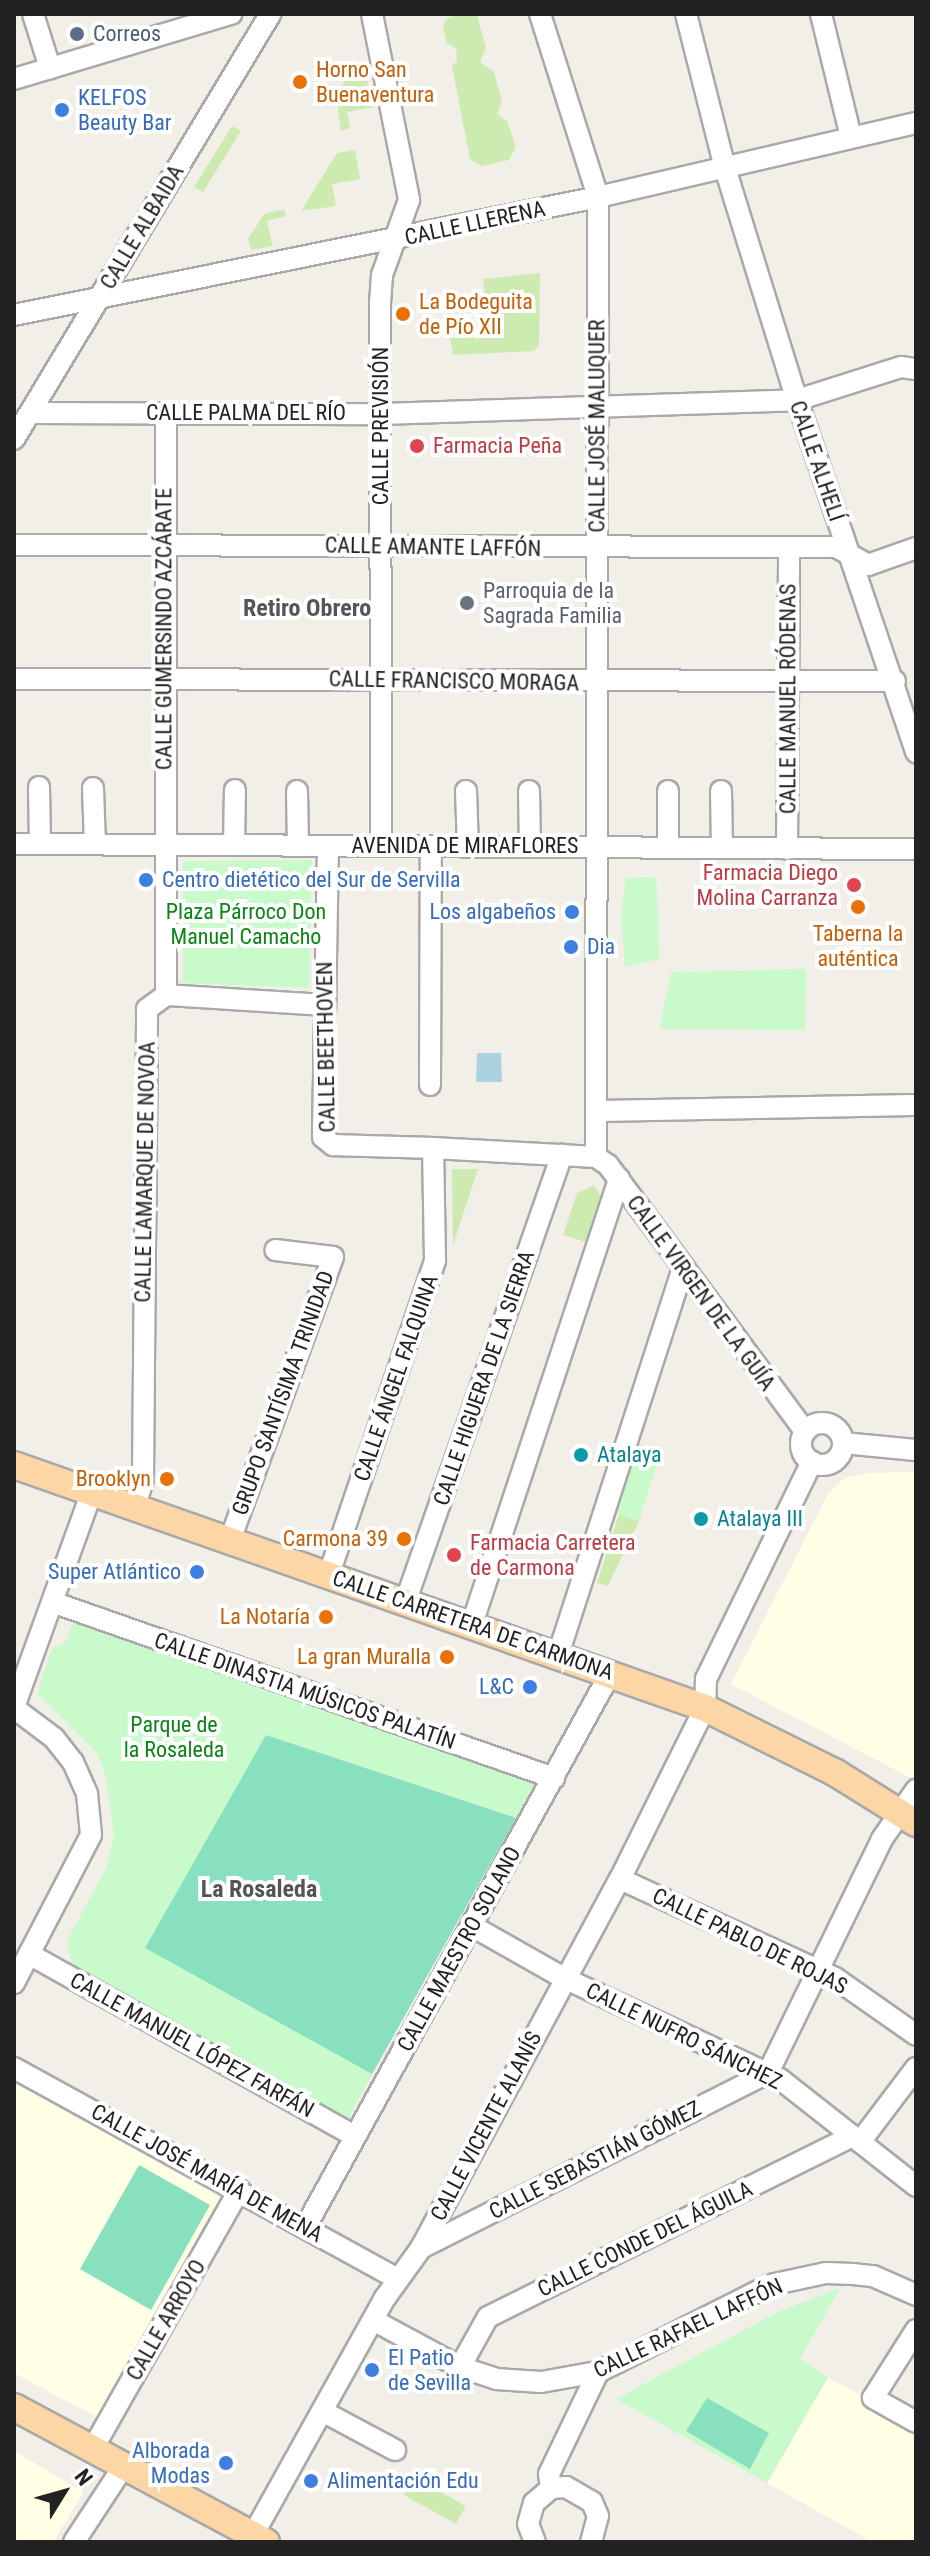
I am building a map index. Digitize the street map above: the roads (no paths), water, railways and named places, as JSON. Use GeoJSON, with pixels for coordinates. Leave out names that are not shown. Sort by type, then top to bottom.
{"type":"FeatureCollection","features":[{"type":"Feature","properties":{"kind":"main road","name":"CALLE CARRETERA DE CARMONA"},"geometry":{"type":"LineString","coordinates":[[14,1465],[611,1672],[705,1708],[836,1773],[908,1817]]}},
{"type":"Feature","properties":{"kind":"main road"},"geometry":{"type":"LineString","coordinates":[[14,2407],[260,2540]]}},
{"type":"Feature","properties":{"kind":"street"},"geometry":{"type":"LineString","coordinates":[[33,14],[50,68]]}},
{"type":"Feature","properties":{"kind":"street"},"geometry":{"type":"LineString","coordinates":[[14,79],[231,14]]}},
{"type":"Feature","properties":{"kind":"street","name":"CALLE ALBAIDA"},"geometry":{"type":"LineString","coordinates":[[14,439],[270,14]]}},
{"type":"Feature","properties":{"kind":"street","name":"CALLE PREVISIÓN"},"geometry":{"type":"LineString","coordinates":[[372,14],[409,200],[394,240],[380,301],[384,681],[381,846]]}},
{"type":"Feature","properties":{"kind":"street","name":"CALLE JOSÉ MALUQUER"},"geometry":{"type":"LineString","coordinates":[[540,14],[598,197],[596,1157]]}},
{"type":"Feature","properties":{"kind":"street","name":"CALLE ALHELÍ"},"geometry":{"type":"LineString","coordinates":[[686,14],[725,168],[797,400],[895,681],[916,752]]}},
{"type":"Feature","properties":{"kind":"street"},"geometry":{"type":"LineString","coordinates":[[821,14],[851,137]]}},
{"type":"Feature","properties":{"kind":"street","name":"CALLE LLERENA"},"geometry":{"type":"LineString","coordinates":[[14,315],[598,197],[916,123]]}},
{"type":"Feature","properties":{"kind":"street","name":"CALLE PALMA DEL RÍO"},"geometry":{"type":"LineString","coordinates":[[31,413],[382,414],[797,400],[901,367],[916,369]]}},
{"type":"Feature","properties":{"kind":"street","name":"CALLE GUMERSINDO AZCÁRATE"},"geometry":{"type":"LineString","coordinates":[[163,845],[166,413]]}},
{"type":"Feature","properties":{"kind":"street","name":"CALLE AMANTE LAFFÓN"},"geometry":{"type":"LineString","coordinates":[[14,545],[382,544],[597,550],[836,547],[868,565],[916,548]]}},
{"type":"Feature","properties":{"kind":"street","name":"CALLE MANUEL RÓDENAS"},"geometry":{"type":"LineString","coordinates":[[787,849],[789,549]]}},
{"type":"Feature","properties":{"kind":"street","name":"CALLE FRANCISCO MORAGA"},"geometry":{"type":"LineString","coordinates":[[14,679],[895,681]]}},
{"type":"Feature","properties":{"kind":"street"},"geometry":{"type":"LineString","coordinates":[[39,787],[40,844]]}},
{"type":"Feature","properties":{"kind":"street"},"geometry":{"type":"LineString","coordinates":[[93,788],[95,844]]}},
{"type":"Feature","properties":{"kind":"street"},"geometry":{"type":"LineString","coordinates":[[234,845],[235,790]]}},
{"type":"Feature","properties":{"kind":"street"},"geometry":{"type":"LineString","coordinates":[[297,791],[298,846]]}},
{"type":"Feature","properties":{"kind":"street"},"geometry":{"type":"LineString","coordinates":[[466,791],[468,847]]}},
{"type":"Feature","properties":{"kind":"street"},"geometry":{"type":"LineString","coordinates":[[529,791],[530,847]]}},
{"type":"Feature","properties":{"kind":"street"},"geometry":{"type":"LineString","coordinates":[[668,791],[668,848]]}},
{"type":"Feature","properties":{"kind":"street"},"geometry":{"type":"LineString","coordinates":[[721,791],[722,848]]}},
{"type":"Feature","properties":{"kind":"street","name":"AVENIDA DE MIRAFLORES"},"geometry":{"type":"LineString","coordinates":[[14,844],[916,849]]}},
{"type":"Feature","properties":{"kind":"street"},"geometry":{"type":"LineString","coordinates":[[163,845],[166,995],[184,1000],[323,1005]]}},
{"type":"Feature","properties":{"kind":"street","name":"CALLE BEETHOVEN"},"geometry":{"type":"LineString","coordinates":[[328,846],[323,1137],[333,1145],[433,1148]]}},
{"type":"Feature","properties":{"kind":"street"},"geometry":{"type":"LineString","coordinates":[[430,1085],[431,846]]}},
{"type":"Feature","properties":{"kind":"street","name":"CALLE LAMARQUE DE NOVOA"},"geometry":{"type":"LineString","coordinates":[[135,1507],[143,1479],[147,1009],[166,995]]}},
{"type":"Feature","properties":{"kind":"street"},"geometry":{"type":"LineString","coordinates":[[597,1111],[916,1105]]}},
{"type":"Feature","properties":{"kind":"street"},"geometry":{"type":"LineString","coordinates":[[433,1148],[596,1157]]}},
{"type":"Feature","properties":{"kind":"street","name":"CALLE ÁNGEL FALQUINA"},"geometry":{"type":"LineString","coordinates":[[329,1574],[435,1260],[433,1148]]}},
{"type":"Feature","properties":{"kind":"street","name":"CALLE HIGUERA DE LA SIERRA"},"geometry":{"type":"LineString","coordinates":[[406,1600],[562,1155]]}},
{"type":"Feature","properties":{"kind":"street","name":"CALLE VIRGEN DE LA GUÍA"},"geometry":{"type":"LineString","coordinates":[[596,1157],[619,1179],[805,1431]]}},
{"type":"Feature","properties":{"kind":"street"},"geometry":{"type":"LineString","coordinates":[[472,1624],[619,1179]]}},
{"type":"Feature","properties":{"kind":"street","name":"GRUPO SANTÍSIMA TRINIDAD"},"geometry":{"type":"LineString","coordinates":[[230,1540],[333,1257],[275,1250]]}},
{"type":"Feature","properties":{"kind":"street"},"geometry":{"type":"LineString","coordinates":[[558,1655],[683,1269]]}},
{"type":"Feature","properties":{"kind":"street"},"geometry":{"type":"LineString","coordinates":[[826,1423],[838,1430],[843,1443],[836,1460],[812,1462],[802,1447],[805,1431],[826,1423]]}},
{"type":"Feature","properties":{"kind":"street"},"geometry":{"type":"LineString","coordinates":[[843,1443],[916,1450]]}},
{"type":"Feature","properties":{"kind":"street","name":"CALLE VICENTE ALANÍS"},"geometry":{"type":"LineString","coordinates":[[260,2540],[322,2411],[373,2320],[421,2248],[620,1879],[705,1708],[706,1679],[812,1462]]}},
{"type":"Feature","properties":{"kind":"street"},"geometry":{"type":"LineString","coordinates":[[14,1983],[91,1835],[87,1794],[73,1762],[54,1738],[14,1708],[55,1603],[92,1492]]}},
{"type":"Feature","properties":{"kind":"street","name":"CALLE DINASTIA MÚSICOS PALATÍN"},"geometry":{"type":"LineString","coordinates":[[55,1603],[554,1778]]}},
{"type":"Feature","properties":{"kind":"street","name":"CALLE MAESTRO SOLANO"},"geometry":{"type":"LineString","coordinates":[[306,2226],[611,1672]]}},
{"type":"Feature","properties":{"kind":"street"},"geometry":{"type":"LineString","coordinates":[[768,2073],[816,1971],[908,1817],[916,1790]]}},
{"type":"Feature","properties":{"kind":"street","name":"CALLE PABLO DE ROJAS"},"geometry":{"type":"LineString","coordinates":[[620,1879],[835,1978],[916,2035]]}},
{"type":"Feature","properties":{"kind":"street","name":"CALLE NUFRO SÁNCHEZ"},"geometry":{"type":"LineString","coordinates":[[472,1926],[564,1978],[768,2073],[916,2186]]}},
{"type":"Feature","properties":{"kind":"street","name":"CALLE MANUEL LÓPEZ FARFÁN"},"geometry":{"type":"LineString","coordinates":[[29,1954],[355,2136]]}},
{"type":"Feature","properties":{"kind":"street","name":"CALLE JOSÉ MARÍA DE MENA"},"geometry":{"type":"LineString","coordinates":[[14,2068],[398,2279]]}},
{"type":"Feature","properties":{"kind":"street"},"geometry":{"type":"LineString","coordinates":[[856,2139],[916,2068]]}},
{"type":"Feature","properties":{"kind":"street","name":"CALLE SEBASTIÁN GÓMEZ"},"geometry":{"type":"LineString","coordinates":[[421,2248],[768,2073]]}},
{"type":"Feature","properties":{"kind":"street","name":"CALLE CONDE DEL ÁGUILA"},"geometry":{"type":"LineString","coordinates":[[460,2367],[488,2317],[856,2139]]}},
{"type":"Feature","properties":{"kind":"street","name":"CALLE ARROYO"},"geometry":{"type":"LineString","coordinates":[[92,2450],[239,2190]]}},
{"type":"Feature","properties":{"kind":"street","name":"CALLE RAFAEL LAFFÓN"},"geometry":{"type":"LineString","coordinates":[[373,2320],[460,2367],[517,2382],[571,2380],[598,2372],[770,2285],[826,2273],[853,2274],[873,2276],[916,2295]]}},
{"type":"Feature","properties":{"kind":"street"},"geometry":{"type":"LineString","coordinates":[[916,2330],[873,2398],[916,2422]]}},
{"type":"Feature","properties":{"kind":"street"},"geometry":{"type":"LineString","coordinates":[[551,2488],[549,2474],[598,2372]]}},
{"type":"Feature","properties":{"kind":"street"},"geometry":{"type":"LineString","coordinates":[[322,2411],[395,2450]]}},
{"type":"Feature","properties":{"kind":"street"},"geometry":{"type":"LineString","coordinates":[[74,2542],[123,2467]]}},
{"type":"Feature","properties":{"kind":"street"},"geometry":{"type":"LineString","coordinates":[[535,2542],[529,2513],[551,2488],[566,2487],[592,2502],[598,2516],[591,2542]]}},
{"type":"Feature","properties":{"kind":"water"},"geometry":{"type":"Polygon","coordinates":[[[477,1053],[501,1053],[502,1082],[476,1082],[477,1053]]]}},
{"type":"Feature","properties":{"kind":"place","name":"Correos"},"geometry":{"type":"Point","coordinates":[77,34]}},
{"type":"Feature","properties":{"kind":"place","name":"Horno San Buenaventura"},"geometry":{"type":"Point","coordinates":[300,82]}},
{"type":"Feature","properties":{"kind":"place","name":"KELFOS Beauty Bar"},"geometry":{"type":"Point","coordinates":[62,110]}},
{"type":"Feature","properties":{"kind":"place","name":"La Bodeguita de Pío XII"},"geometry":{"type":"Point","coordinates":[403,314]}},
{"type":"Feature","properties":{"kind":"place","name":"Farmacia Peña"},"geometry":{"type":"Point","coordinates":[417,446]}},
{"type":"Feature","properties":{"kind":"place","name":"Parroquia de la Sagrada Familia"},"geometry":{"type":"Point","coordinates":[467,603]}},
{"type":"Feature","properties":{"kind":"place","name":"Centro dietético del Sur de Servilla"},"geometry":{"type":"Point","coordinates":[146,880]}},
{"type":"Feature","properties":{"kind":"place","name":"Farmacia Diego Molina Carranza"},"geometry":{"type":"Point","coordinates":[854,885]}},
{"type":"Feature","properties":{"kind":"place","name":"Taberna la auténtica"},"geometry":{"type":"Point","coordinates":[858,907]}},
{"type":"Feature","properties":{"kind":"place","name":"Los algabeños"},"geometry":{"type":"Point","coordinates":[572,912]}},
{"type":"Feature","properties":{"kind":"place","name":"Dia"},"geometry":{"type":"Point","coordinates":[571,947]}},
{"type":"Feature","properties":{"kind":"place","name":"Atalaya"},"geometry":{"type":"Point","coordinates":[581,1455]}},
{"type":"Feature","properties":{"kind":"place","name":"Brooklyn"},"geometry":{"type":"Point","coordinates":[167,1479]}},
{"type":"Feature","properties":{"kind":"place","name":"Atalaya III"},"geometry":{"type":"Point","coordinates":[701,1519]}},
{"type":"Feature","properties":{"kind":"place","name":"Carmona 39"},"geometry":{"type":"Point","coordinates":[404,1539]}},
{"type":"Feature","properties":{"kind":"place","name":"Farmacia Carretera de Carmona"},"geometry":{"type":"Point","coordinates":[454,1555]}},
{"type":"Feature","properties":{"kind":"place","name":"Super Atlántico"},"geometry":{"type":"Point","coordinates":[197,1572]}},
{"type":"Feature","properties":{"kind":"place","name":"La Notaría"},"geometry":{"type":"Point","coordinates":[326,1617]}},
{"type":"Feature","properties":{"kind":"place","name":"La gran Muralla"},"geometry":{"type":"Point","coordinates":[447,1657]}},
{"type":"Feature","properties":{"kind":"place","name":"L&C"},"geometry":{"type":"Point","coordinates":[530,1687]}},
{"type":"Feature","properties":{"kind":"place","name":"El Patio de Sevilla"},"geometry":{"type":"Point","coordinates":[372,2370]}},
{"type":"Feature","properties":{"kind":"place","name":"Alborada Modas"},"geometry":{"type":"Point","coordinates":[226,2463]}},
{"type":"Feature","properties":{"kind":"place","name":"Alimentación Edu"},"geometry":{"type":"Point","coordinates":[311,2481]}},
{"type":"Feature","properties":{"kind":"district","name":"Retiro Obrero"},"geometry":{"type":"Point","coordinates":[307,609]}},
{"type":"Feature","properties":{"kind":"district","name":"La Rosaleda"},"geometry":{"type":"Point","coordinates":[259,1890]}},
{"type":"Feature","properties":{"kind":"park label","name":"Plaza Párroco Don Manuel Camacho"},"geometry":{"type":"Point","coordinates":[246,924]}},
{"type":"Feature","properties":{"kind":"park label","name":"Parque de la Rosaleda"},"geometry":{"type":"Point","coordinates":[174,1736]}}]}
